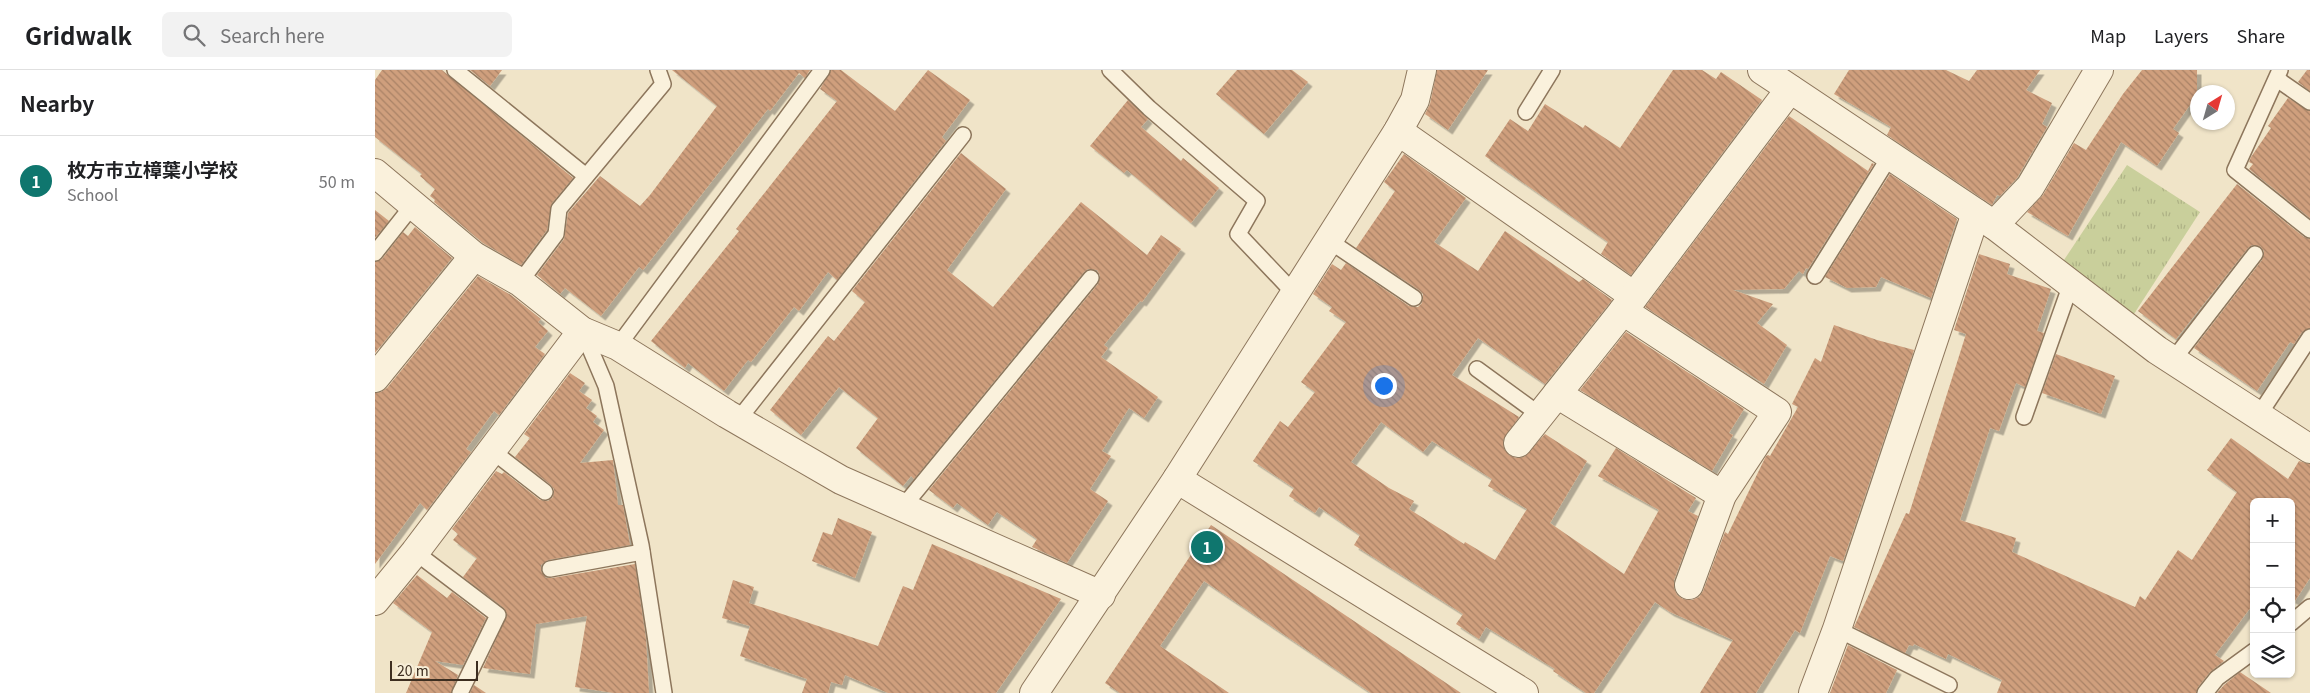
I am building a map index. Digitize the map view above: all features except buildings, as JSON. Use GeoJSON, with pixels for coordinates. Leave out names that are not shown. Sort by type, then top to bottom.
{"type":"FeatureCollection","features":[{"type":"Feature","properties":{"kind":"street"},"geometry":{"type":"LineString","coordinates":[[1034,693],[1177,479],[1397,131],[1415,100],[1422,70]]}},
{"type":"Feature","properties":{"kind":"street"},"geometry":{"type":"LineString","coordinates":[[1761,70],[1985,219],[2173,360],[2310,449]]}},
{"type":"Feature","properties":{"kind":"street"},"geometry":{"type":"LineString","coordinates":[[1813,693],[1985,219],[2030,187],[2099,70]]}},
{"type":"Feature","properties":{"kind":"street"},"geometry":{"type":"LineString","coordinates":[[1518,443],[1629,304],[1790,89]]}},
{"type":"Feature","properties":{"kind":"street"},"geometry":{"type":"LineString","coordinates":[[1397,131],[1777,412],[1722,496],[1689,585]]}},
{"type":"Feature","properties":{"kind":"street"},"geometry":{"type":"LineString","coordinates":[[375,173],[474,256],[521,282],[582,331],[618,346],[738,420],[841,480],[1101,595]]}},
{"type":"Feature","properties":{"kind":"street"},"geometry":{"type":"LineString","coordinates":[[375,378],[474,256]]}},
{"type":"Feature","properties":{"kind":"street"},"geometry":{"type":"LineString","coordinates":[[375,601],[415,552],[582,331]]}},
{"type":"Feature","properties":{"kind":"street"},"geometry":{"type":"LineString","coordinates":[[1557,394],[1722,496]]}},
{"type":"Feature","properties":{"kind":"street"},"geometry":{"type":"LineString","coordinates":[[1177,479],[1524,693]]}},
{"type":"Feature","properties":{"kind":"lane"},"geometry":{"type":"LineString","coordinates":[[455,70],[586,176]]}},
{"type":"Feature","properties":{"kind":"lane"},"geometry":{"type":"LineString","coordinates":[[521,282],[556,234],[559,209],[663,84],[658,70]]}},
{"type":"Feature","properties":{"kind":"lane"},"geometry":{"type":"LineString","coordinates":[[618,346],[822,70]]}},
{"type":"Feature","properties":{"kind":"lane"},"geometry":{"type":"LineString","coordinates":[[1110,70],[1149,108],[1257,201],[1238,234],[1294,293]]}},
{"type":"Feature","properties":{"kind":"lane"},"geometry":{"type":"LineString","coordinates":[[1526,112],[1552,70]]}},
{"type":"Feature","properties":{"kind":"lane"},"geometry":{"type":"LineString","coordinates":[[2310,102],[2278,74],[2235,170],[2310,230]]}},
{"type":"Feature","properties":{"kind":"lane"},"geometry":{"type":"LineString","coordinates":[[738,420],[963,135]]}},
{"type":"Feature","properties":{"kind":"lane"},"geometry":{"type":"LineString","coordinates":[[1815,276],[1891,156]]}},
{"type":"Feature","properties":{"kind":"lane"},"geometry":{"type":"LineString","coordinates":[[375,253],[413,205]]}},
{"type":"Feature","properties":{"kind":"lane"},"geometry":{"type":"LineString","coordinates":[[1328,240],[1415,298]]}},
{"type":"Feature","properties":{"kind":"lane"},"geometry":{"type":"LineString","coordinates":[[2173,360],[2255,254]]}},
{"type":"Feature","properties":{"kind":"lane"},"geometry":{"type":"LineString","coordinates":[[902,508],[1091,278]]}},
{"type":"Feature","properties":{"kind":"lane"},"geometry":{"type":"LineString","coordinates":[[2024,417],[2071,284]]}},
{"type":"Feature","properties":{"kind":"lane"},"geometry":{"type":"LineString","coordinates":[[582,331],[606,386],[642,552],[664,693]]}},
{"type":"Feature","properties":{"kind":"lane"},"geometry":{"type":"LineString","coordinates":[[2259,415],[2310,337]]}},
{"type":"Feature","properties":{"kind":"lane"},"geometry":{"type":"LineString","coordinates":[[1477,369],[1540,415]]}},
{"type":"Feature","properties":{"kind":"lane"},"geometry":{"type":"LineString","coordinates":[[491,450],[545,492]]}},
{"type":"Feature","properties":{"kind":"lane"},"geometry":{"type":"LineString","coordinates":[[415,552],[498,615],[460,693]]}},
{"type":"Feature","properties":{"kind":"lane"},"geometry":{"type":"LineString","coordinates":[[550,569],[642,552]]}},
{"type":"Feature","properties":{"kind":"lane"},"geometry":{"type":"LineString","coordinates":[[2295,620],[2310,607]]}},
{"type":"Feature","properties":{"kind":"lane"},"geometry":{"type":"LineString","coordinates":[[1837,629],[1949,685]]}},
{"type":"Feature","properties":{"kind":"lane"},"geometry":{"type":"LineString","coordinates":[[2205,693],[2217,678],[2250,654]]}},
{"type":"Feature","properties":{"kind":"green space"},"geometry":{"type":"Polygon","coordinates":[[[2127,165],[2200,212],[2134,314],[2060,266],[2127,165]]]}},
{"type":"Feature","properties":{"kind":"place","name":"枚方市立樟葉小学校"},"geometry":{"type":"Point","coordinates":[1207,547]}}]}
